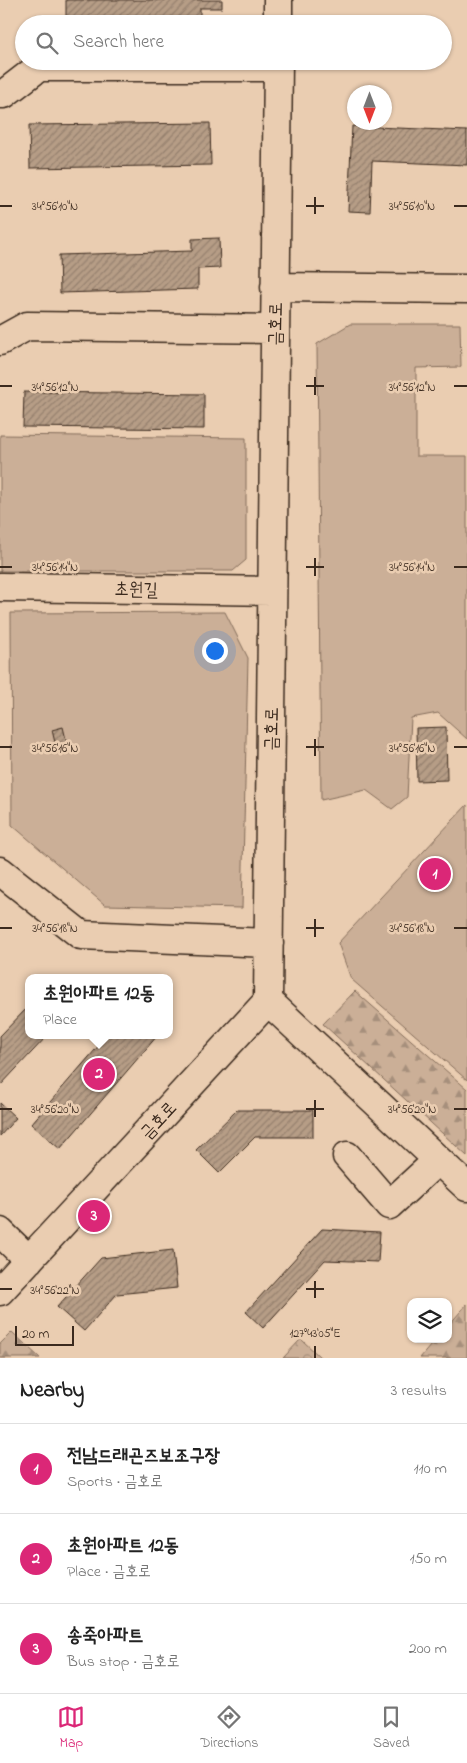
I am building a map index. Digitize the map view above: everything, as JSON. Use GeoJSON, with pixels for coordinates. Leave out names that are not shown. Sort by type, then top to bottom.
{"type":"FeatureCollection","features":[{"type":"Feature","properties":{"kind":"street"},"geometry":{"type":"LineString","coordinates":[[278,0],[278,15]]}},
{"type":"Feature","properties":{"kind":"street"},"geometry":{"type":"LineString","coordinates":[[0,94],[4,94],[35,70]]}},
{"type":"Feature","properties":{"kind":"street","name":"금호로"},"geometry":{"type":"LineString","coordinates":[[0,1291],[268,1001],[278,70]]}},
{"type":"Feature","properties":{"kind":"street"},"geometry":{"type":"LineString","coordinates":[[275,287],[467,289]]}},
{"type":"Feature","properties":{"kind":"street"},"geometry":{"type":"LineString","coordinates":[[0,341],[27,326],[275,329]]}},
{"type":"Feature","properties":{"kind":"street","name":"초원길"},"geometry":{"type":"LineString","coordinates":[[0,587],[272,591]]}},
{"type":"Feature","properties":{"kind":"street"},"geometry":{"type":"LineString","coordinates":[[0,872],[81,935],[269,943]]}},
{"type":"Feature","properties":{"kind":"street"},"geometry":{"type":"LineString","coordinates":[[268,1001],[467,1187]]}},
{"type":"Feature","properties":{"kind":"street"},"geometry":{"type":"LineString","coordinates":[[347,1156],[389,1205],[438,1160]]}},
{"type":"Feature","properties":{"kind":"street"},"geometry":{"type":"LineString","coordinates":[[0,1232],[29,1260]]}},
{"type":"Feature","properties":{"kind":"green space"},"geometry":{"type":"Polygon","coordinates":[[[350,324],[460,324],[461,367],[416,368],[416,456],[467,456],[467,739],[438,713],[411,718],[407,797],[392,809],[366,790],[321,800],[317,344],[350,324]]]}},
{"type":"Feature","properties":{"kind":"green space"},"geometry":{"type":"Polygon","coordinates":[[[0,435],[246,438],[246,560],[233,571],[0,571],[0,435]]]}},
{"type":"Feature","properties":{"kind":"green space"},"geometry":{"type":"Polygon","coordinates":[[[225,612],[248,658],[242,908],[105,905],[12,825],[11,613],[225,612]]]}},
{"type":"Feature","properties":{"kind":"green space"},"geometry":{"type":"Polygon","coordinates":[[[467,805],[467,1080],[351,979],[338,943],[467,805]]]}},
{"type":"Feature","properties":{"kind":"green space"},"geometry":{"type":"Polygon","coordinates":[[[355,991],[467,1089],[467,1156],[323,1024],[355,991]]]}},
{"type":"Feature","properties":{"kind":"green space"},"geometry":{"type":"Polygon","coordinates":[[[467,1304],[467,1358],[420,1358],[433,1343],[452,1343],[452,1321],[467,1304]]]}},
{"type":"Feature","properties":{"kind":"green space"},"geometry":{"type":"Polygon","coordinates":[[[12,1332],[40,1358],[0,1358],[0,1344],[12,1332]]]}},
{"type":"Feature","properties":{"kind":"green space"},"geometry":{"type":"Polygon","coordinates":[[[301,1339],[321,1358],[283,1358],[301,1339]]]}},
{"type":"Feature","properties":{"kind":"building"},"geometry":{"type":"Polygon","coordinates":[[[66,0],[222,0],[222,8],[200,8],[200,15],[66,15],[66,0]]]}},
{"type":"Feature","properties":{"kind":"building"},"geometry":{"type":"Polygon","coordinates":[[[210,123],[211,165],[30,168],[29,125],[210,123]]]}},
{"type":"Feature","properties":{"kind":"building"},"geometry":{"type":"Polygon","coordinates":[[[392,128],[467,131],[467,165],[372,161],[370,212],[348,211],[352,130],[392,130],[392,128]]]}},
{"type":"Feature","properties":{"kind":"building"},"geometry":{"type":"Polygon","coordinates":[[[219,238],[220,268],[198,269],[198,289],[60,293],[59,255],[192,251],[192,239],[219,238]]]}},
{"type":"Feature","properties":{"kind":"building"},"geometry":{"type":"Polygon","coordinates":[[[24,392],[204,394],[204,429],[23,427],[24,392]]]}},
{"type":"Feature","properties":{"kind":"building"},"geometry":{"type":"Polygon","coordinates":[[[63,727],[68,748],[57,751],[52,730],[63,727]]]}},
{"type":"Feature","properties":{"kind":"building"},"geometry":{"type":"Polygon","coordinates":[[[446,727],[447,780],[417,781],[416,728],[446,727]]]}},
{"type":"Feature","properties":{"kind":"building"},"geometry":{"type":"Polygon","coordinates":[[[25,1010],[25,1039],[44,1039],[0,1086],[0,1036],[25,1010]]]}},
{"type":"Feature","properties":{"kind":"building"},"geometry":{"type":"Polygon","coordinates":[[[105,1039],[155,1039],[60,1149],[31,1124],[105,1039]]]}},
{"type":"Feature","properties":{"kind":"building"},"geometry":{"type":"Polygon","coordinates":[[[0,1103],[16,1118],[0,1136],[0,1103]]]}},
{"type":"Feature","properties":{"kind":"building"},"geometry":{"type":"Polygon","coordinates":[[[237,1110],[313,1110],[313,1137],[255,1137],[219,1173],[196,1150],[237,1110]]]}},
{"type":"Feature","properties":{"kind":"building"},"geometry":{"type":"Polygon","coordinates":[[[322,1229],[380,1232],[378,1262],[325,1260],[263,1328],[246,1312],[322,1229]]]}},
{"type":"Feature","properties":{"kind":"building"},"geometry":{"type":"Polygon","coordinates":[[[173,1250],[177,1288],[117,1294],[84,1331],[57,1307],[101,1258],[173,1250]]]}},
{"type":"Feature","properties":{"kind":"place","name":"전남드래곤즈보조구장"},"geometry":{"type":"Point","coordinates":[435,874]}},
{"type":"Feature","properties":{"kind":"place","name":"초원아파트 12동"},"geometry":{"type":"Point","coordinates":[99,1074]}},
{"type":"Feature","properties":{"kind":"place","name":"송죽아파트"},"geometry":{"type":"Point","coordinates":[94,1216]}}]}
